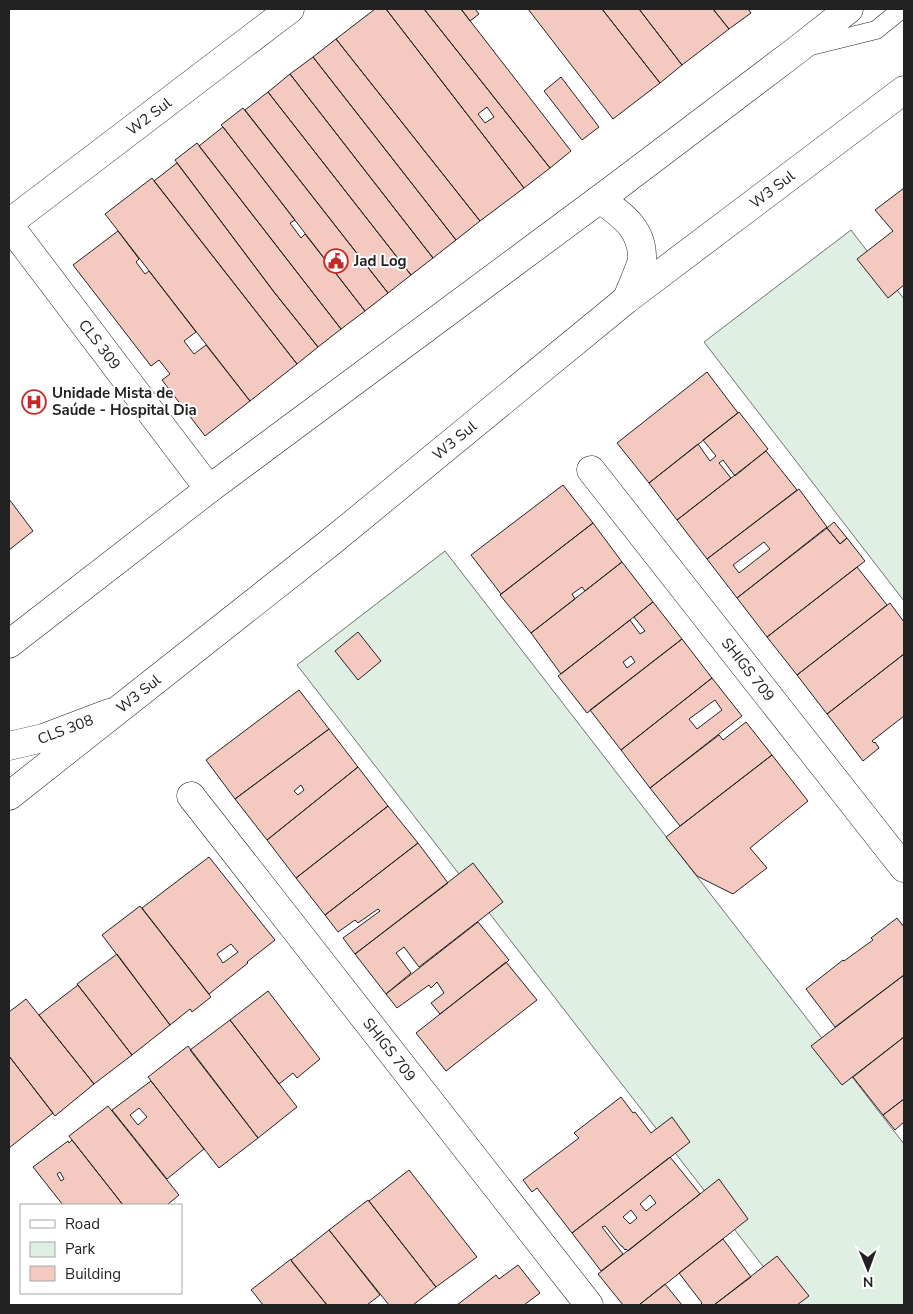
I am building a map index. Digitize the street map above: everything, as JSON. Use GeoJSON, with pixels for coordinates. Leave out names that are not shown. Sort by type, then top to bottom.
{"type":"FeatureCollection","features":[{"type":"Feature","properties":{"kind":"main road","name":"W2 Sul"},"geometry":{"type":"LineString","coordinates":[[9,224],[290,9]]}},
{"type":"Feature","properties":{"kind":"main road"},"geometry":{"type":"LineString","coordinates":[[9,644],[209,489],[600,199],[849,9]]}},
{"type":"Feature","properties":{"kind":"main road","name":"W3 Sul"},"geometry":{"type":"LineString","coordinates":[[9,796],[332,541],[627,299],[904,90]]}},
{"type":"Feature","properties":{"kind":"main road"},"geometry":{"type":"LineString","coordinates":[[600,199],[626,219],[639,238],[642,261],[627,299]]}},
{"type":"Feature","properties":{"kind":"main road","name":"CLS 309"},"geometry":{"type":"LineString","coordinates":[[9,224],[209,489]]}},
{"type":"Feature","properties":{"kind":"main road","name":"SHIGS 709"},"geometry":{"type":"LineString","coordinates":[[591,470],[904,868]]}},
{"type":"Feature","properties":{"kind":"main road","name":"CLS 308"},"geometry":{"type":"LineString","coordinates":[[9,746],[43,738],[120,708]]}},
{"type":"Feature","properties":{"kind":"main road","name":"SHIGS 709"},"geometry":{"type":"LineString","coordinates":[[191,796],[589,1305]]}},
{"type":"Feature","properties":{"kind":"lane"},"geometry":{"type":"LineString","coordinates":[[797,50],[876,30],[902,9]]}},
{"type":"Feature","properties":{"kind":"green space"},"geometry":{"type":"Polygon","coordinates":[[[851,230],[904,299],[904,601],[704,342],[851,230]]]}},
{"type":"Feature","properties":{"kind":"green space"},"geometry":{"type":"Polygon","coordinates":[[[445,551],[904,1144],[904,1305],[793,1305],[297,665],[445,551]]]}},
{"type":"Feature","properties":{"kind":"building"},"geometry":{"type":"Polygon","coordinates":[[[375,9],[386,9],[524,188],[480,221],[336,39],[375,9]]]}},
{"type":"Feature","properties":{"kind":"building"},"geometry":{"type":"Polygon","coordinates":[[[386,9],[424,9],[550,168],[524,188],[386,9]],[[487,107],[478,114],[485,123],[494,117],[487,107]]]}},
{"type":"Feature","properties":{"kind":"building"},"geometry":{"type":"Polygon","coordinates":[[[424,9],[461,9],[571,151],[550,168],[424,9]]]}},
{"type":"Feature","properties":{"kind":"building"},"geometry":{"type":"Polygon","coordinates":[[[461,9],[475,9],[479,14],[470,21],[461,9]]]}},
{"type":"Feature","properties":{"kind":"building"},"geometry":{"type":"Polygon","coordinates":[[[528,9],[602,9],[660,83],[613,119],[528,9]]]}},
{"type":"Feature","properties":{"kind":"building"},"geometry":{"type":"Polygon","coordinates":[[[602,9],[639,9],[682,65],[660,83],[602,9]]]}},
{"type":"Feature","properties":{"kind":"building"},"geometry":{"type":"Polygon","coordinates":[[[639,9],[713,9],[729,29],[682,65],[639,9]]]}},
{"type":"Feature","properties":{"kind":"building"},"geometry":{"type":"Polygon","coordinates":[[[713,9],[748,9],[751,13],[729,29],[713,9]]]}},
{"type":"Feature","properties":{"kind":"building"},"geometry":{"type":"Polygon","coordinates":[[[336,39],[480,221],[456,240],[313,57],[336,39]]]}},
{"type":"Feature","properties":{"kind":"building"},"geometry":{"type":"Polygon","coordinates":[[[313,57],[456,240],[433,258],[290,74],[313,57]]]}},
{"type":"Feature","properties":{"kind":"building"},"geometry":{"type":"Polygon","coordinates":[[[290,74],[433,258],[411,275],[268,92],[290,74]]]}},
{"type":"Feature","properties":{"kind":"building"},"geometry":{"type":"Polygon","coordinates":[[[561,77],[599,127],[582,140],[544,91],[561,77]]]}},
{"type":"Feature","properties":{"kind":"building"},"geometry":{"type":"Polygon","coordinates":[[[268,92],[411,275],[388,293],[245,110],[268,92]]]}},
{"type":"Feature","properties":{"kind":"building"},"geometry":{"type":"Polygon","coordinates":[[[243,108],[388,293],[365,311],[221,125],[243,108]]]}},
{"type":"Feature","properties":{"kind":"building"},"geometry":{"type":"Polygon","coordinates":[[[223,127],[295,220],[290,223],[301,238],[305,234],[365,311],[341,329],[199,146],[223,127]]]}},
{"type":"Feature","properties":{"kind":"building"},"geometry":{"type":"Polygon","coordinates":[[[197,143],[341,329],[318,347],[274,292],[175,160],[197,143]]]}},
{"type":"Feature","properties":{"kind":"building"},"geometry":{"type":"Polygon","coordinates":[[[177,163],[318,347],[297,364],[154,181],[177,163]]]}},
{"type":"Feature","properties":{"kind":"building"},"geometry":{"type":"Polygon","coordinates":[[[152,178],[297,364],[250,401],[105,214],[152,178]]]}},
{"type":"Feature","properties":{"kind":"building"},"geometry":{"type":"Polygon","coordinates":[[[904,188],[904,285],[888,298],[857,259],[893,231],[875,210],[904,188]]]}},
{"type":"Feature","properties":{"kind":"building"},"geometry":{"type":"Polygon","coordinates":[[[118,231],[139,259],[136,262],[145,274],[149,271],[196,332],[184,341],[194,354],[206,345],[250,401],[205,436],[162,380],[170,374],[159,360],[151,366],[73,265],[118,231]]]}},
{"type":"Feature","properties":{"kind":"building"},"geometry":{"type":"Polygon","coordinates":[[[707,372],[738,413],[649,483],[617,443],[707,372]]]}},
{"type":"Feature","properties":{"kind":"building"},"geometry":{"type":"Polygon","coordinates":[[[739,412],[768,449],[735,476],[723,460],[719,463],[731,478],[677,520],[649,483],[698,444],[710,461],[716,456],[703,440],[739,412]]]}},
{"type":"Feature","properties":{"kind":"building"},"geometry":{"type":"Polygon","coordinates":[[[766,451],[797,490],[707,559],[677,520],[766,451]]]}},
{"type":"Feature","properties":{"kind":"building"},"geometry":{"type":"Polygon","coordinates":[[[563,485],[593,523],[501,594],[471,555],[563,485]]]}},
{"type":"Feature","properties":{"kind":"building"},"geometry":{"type":"Polygon","coordinates":[[[799,489],[827,527],[737,598],[707,559],[799,489]],[[764,542],[733,565],[739,573],[770,549],[764,542]]]}},
{"type":"Feature","properties":{"kind":"building"},"geometry":{"type":"Polygon","coordinates":[[[9,499],[33,531],[9,550],[9,499]]]}},
{"type":"Feature","properties":{"kind":"building"},"geometry":{"type":"Polygon","coordinates":[[[834,522],[847,538],[840,544],[827,528],[834,522]]]}},
{"type":"Feature","properties":{"kind":"building"},"geometry":{"type":"Polygon","coordinates":[[[593,523],[622,562],[585,591],[582,587],[572,594],[575,599],[531,633],[500,595],[593,523]]]}},
{"type":"Feature","properties":{"kind":"building"},"geometry":{"type":"Polygon","coordinates":[[[827,528],[840,544],[847,538],[865,561],[767,637],[737,598],[827,528]]]}},
{"type":"Feature","properties":{"kind":"building"},"geometry":{"type":"Polygon","coordinates":[[[622,562],[653,602],[561,674],[531,633],[622,562]]]}},
{"type":"Feature","properties":{"kind":"building"},"geometry":{"type":"Polygon","coordinates":[[[857,567],[887,605],[797,675],[767,637],[857,567]]]}},
{"type":"Feature","properties":{"kind":"building"},"geometry":{"type":"Polygon","coordinates":[[[653,602],[682,639],[587,713],[558,676],[630,620],[640,634],[645,631],[634,617],[653,602]],[[631,656],[623,662],[627,668],[635,662],[631,656]]]}},
{"type":"Feature","properties":{"kind":"building"},"geometry":{"type":"Polygon","coordinates":[[[890,603],[904,622],[904,654],[827,714],[797,675],[890,603]]]}},
{"type":"Feature","properties":{"kind":"building"},"geometry":{"type":"Polygon","coordinates":[[[358,632],[381,661],[358,680],[335,651],[358,632]]]}},
{"type":"Feature","properties":{"kind":"building"},"geometry":{"type":"Polygon","coordinates":[[[682,639],[712,678],[621,750],[590,710],[682,639]]]}},
{"type":"Feature","properties":{"kind":"building"},"geometry":{"type":"Polygon","coordinates":[[[904,654],[904,716],[872,741],[879,748],[863,761],[827,714],[904,654]]]}},
{"type":"Feature","properties":{"kind":"building"},"geometry":{"type":"Polygon","coordinates":[[[712,678],[742,716],[650,788],[621,750],[712,678]],[[715,700],[689,719],[697,729],[722,710],[715,700]]]}},
{"type":"Feature","properties":{"kind":"building"},"geometry":{"type":"Polygon","coordinates":[[[299,690],[329,729],[235,799],[206,760],[299,690]]]}},
{"type":"Feature","properties":{"kind":"building"},"geometry":{"type":"Polygon","coordinates":[[[746,722],[772,755],[680,826],[650,788],[719,735],[723,740],[746,722]]]}},
{"type":"Feature","properties":{"kind":"building"},"geometry":{"type":"Polygon","coordinates":[[[329,729],[358,767],[267,840],[235,799],[329,729]],[[301,785],[294,791],[298,795],[304,790],[301,785]]]}},
{"type":"Feature","properties":{"kind":"building"},"geometry":{"type":"Polygon","coordinates":[[[772,755],[808,801],[750,848],[767,868],[733,894],[697,876],[666,837],[772,755]]]}},
{"type":"Feature","properties":{"kind":"building"},"geometry":{"type":"Polygon","coordinates":[[[358,767],[388,806],[296,878],[267,840],[358,767]]]}},
{"type":"Feature","properties":{"kind":"building"},"geometry":{"type":"Polygon","coordinates":[[[388,806],[418,843],[325,915],[296,878],[388,806]]]}},
{"type":"Feature","properties":{"kind":"building"},"geometry":{"type":"Polygon","coordinates":[[[418,843],[448,883],[355,954],[343,938],[380,911],[378,909],[358,923],[355,920],[338,932],[325,915],[418,843]]]}},
{"type":"Feature","properties":{"kind":"building"},"geometry":{"type":"Polygon","coordinates":[[[209,857],[275,940],[209,994],[142,908],[209,857]],[[231,944],[217,954],[223,963],[238,952],[231,944]]]}},
{"type":"Feature","properties":{"kind":"building"},"geometry":{"type":"Polygon","coordinates":[[[473,863],[503,902],[419,967],[404,947],[396,953],[411,973],[386,994],[355,954],[473,863]]]}},
{"type":"Feature","properties":{"kind":"building"},"geometry":{"type":"Polygon","coordinates":[[[140,906],[211,997],[192,1012],[190,1009],[170,1025],[102,935],[140,906]]]}},
{"type":"Feature","properties":{"kind":"building"},"geometry":{"type":"Polygon","coordinates":[[[897,918],[904,927],[904,975],[835,1027],[806,989],[843,960],[873,940],[871,938],[897,918]]]}},
{"type":"Feature","properties":{"kind":"building"},"geometry":{"type":"Polygon","coordinates":[[[478,922],[509,960],[440,1014],[431,1003],[444,993],[437,982],[431,988],[429,985],[397,1008],[386,994],[478,922]]]}},
{"type":"Feature","properties":{"kind":"building"},"geometry":{"type":"Polygon","coordinates":[[[117,954],[170,1025],[132,1055],[77,984],[117,954]]]}},
{"type":"Feature","properties":{"kind":"building"},"geometry":{"type":"Polygon","coordinates":[[[506,962],[537,1000],[446,1071],[416,1033],[506,962]]]}},
{"type":"Feature","properties":{"kind":"building"},"geometry":{"type":"Polygon","coordinates":[[[904,975],[904,1037],[842,1085],[811,1046],[904,975]]]}},
{"type":"Feature","properties":{"kind":"building"},"geometry":{"type":"Polygon","coordinates":[[[78,985],[132,1055],[94,1084],[39,1015],[78,985]]]}},
{"type":"Feature","properties":{"kind":"building"},"geometry":{"type":"Polygon","coordinates":[[[268,991],[320,1059],[297,1078],[293,1073],[279,1084],[230,1020],[268,991]]]}},
{"type":"Feature","properties":{"kind":"building"},"geometry":{"type":"Polygon","coordinates":[[[26,999],[94,1084],[55,1116],[9,1056],[9,1012],[26,999]]]}},
{"type":"Feature","properties":{"kind":"building"},"geometry":{"type":"Polygon","coordinates":[[[230,1020],[297,1107],[258,1138],[190,1050],[230,1020]]]}},
{"type":"Feature","properties":{"kind":"building"},"geometry":{"type":"Polygon","coordinates":[[[904,1037],[904,1099],[883,1115],[853,1077],[904,1037]]]}},
{"type":"Feature","properties":{"kind":"building"},"geometry":{"type":"Polygon","coordinates":[[[188,1046],[258,1138],[219,1168],[148,1077],[188,1046]]]}},
{"type":"Feature","properties":{"kind":"building"},"geometry":{"type":"Polygon","coordinates":[[[9,1056],[53,1113],[9,1148],[9,1056]]]}},
{"type":"Feature","properties":{"kind":"building"},"geometry":{"type":"Polygon","coordinates":[[[151,1081],[204,1149],[167,1179],[112,1110],[151,1081]],[[139,1108],[130,1115],[138,1125],[147,1117],[139,1108]]]}},
{"type":"Feature","properties":{"kind":"building"},"geometry":{"type":"Polygon","coordinates":[[[621,1097],[651,1133],[672,1117],[690,1142],[572,1233],[537,1188],[532,1192],[523,1180],[579,1138],[574,1133],[621,1097]]]}},
{"type":"Feature","properties":{"kind":"building"},"geometry":{"type":"Polygon","coordinates":[[[904,1099],[904,1122],[895,1130],[883,1115],[904,1099]]]}},
{"type":"Feature","properties":{"kind":"building"},"geometry":{"type":"Polygon","coordinates":[[[108,1106],[179,1195],[168,1204],[122,1204],[69,1136],[108,1106]]]}},
{"type":"Feature","properties":{"kind":"building"},"geometry":{"type":"Polygon","coordinates":[[[72,1140],[122,1204],[62,1204],[33,1167],[68,1141],[69,1143],[72,1140]],[[60,1172],[57,1174],[61,1181],[64,1179],[60,1172]]]}},
{"type":"Feature","properties":{"kind":"building"},"geometry":{"type":"Polygon","coordinates":[[[670,1157],[700,1194],[628,1251],[621,1246],[605,1226],[602,1227],[623,1254],[601,1271],[572,1233],[670,1157]],[[650,1195],[640,1204],[646,1211],[656,1203],[650,1195]],[[631,1210],[623,1217],[630,1224],[637,1218],[631,1210]]]}},
{"type":"Feature","properties":{"kind":"building"},"geometry":{"type":"Polygon","coordinates":[[[409,1170],[477,1257],[436,1287],[369,1201],[409,1170]]]}},
{"type":"Feature","properties":{"kind":"building"},"geometry":{"type":"Polygon","coordinates":[[[719,1179],[748,1219],[639,1305],[623,1305],[598,1274],[719,1179]]]}},
{"type":"Feature","properties":{"kind":"building"},"geometry":{"type":"Polygon","coordinates":[[[368,1200],[436,1287],[413,1305],[389,1305],[329,1230],[368,1200]]]}},
{"type":"Feature","properties":{"kind":"building"},"geometry":{"type":"Polygon","coordinates":[[[329,1230],[380,1295],[367,1305],[327,1305],[291,1260],[329,1230]]]}},
{"type":"Feature","properties":{"kind":"building"},"geometry":{"type":"Polygon","coordinates":[[[723,1239],[751,1277],[714,1305],[700,1305],[702,1303],[679,1273],[723,1239]]]}},
{"type":"Feature","properties":{"kind":"building"},"geometry":{"type":"Polygon","coordinates":[[[777,1256],[809,1296],[797,1305],[714,1305],[777,1256]]]}},
{"type":"Feature","properties":{"kind":"building"},"geometry":{"type":"Polygon","coordinates":[[[291,1259],[327,1305],[263,1305],[251,1290],[291,1259]]]}},
{"type":"Feature","properties":{"kind":"building"},"geometry":{"type":"Polygon","coordinates":[[[518,1265],[540,1293],[524,1305],[457,1305],[496,1275],[499,1279],[518,1265]]]}},
{"type":"Feature","properties":{"kind":"building"},"geometry":{"type":"Polygon","coordinates":[[[665,1284],[682,1305],[639,1305],[665,1284]]]}},
{"type":"Feature","properties":{"kind":"place","name":"Jad Log"},"geometry":{"type":"Point","coordinates":[336,261]}},
{"type":"Feature","properties":{"kind":"place","name":"Unidade Mista de Saúde - Hospital Dia"},"geometry":{"type":"Point","coordinates":[34,402]}}]}
